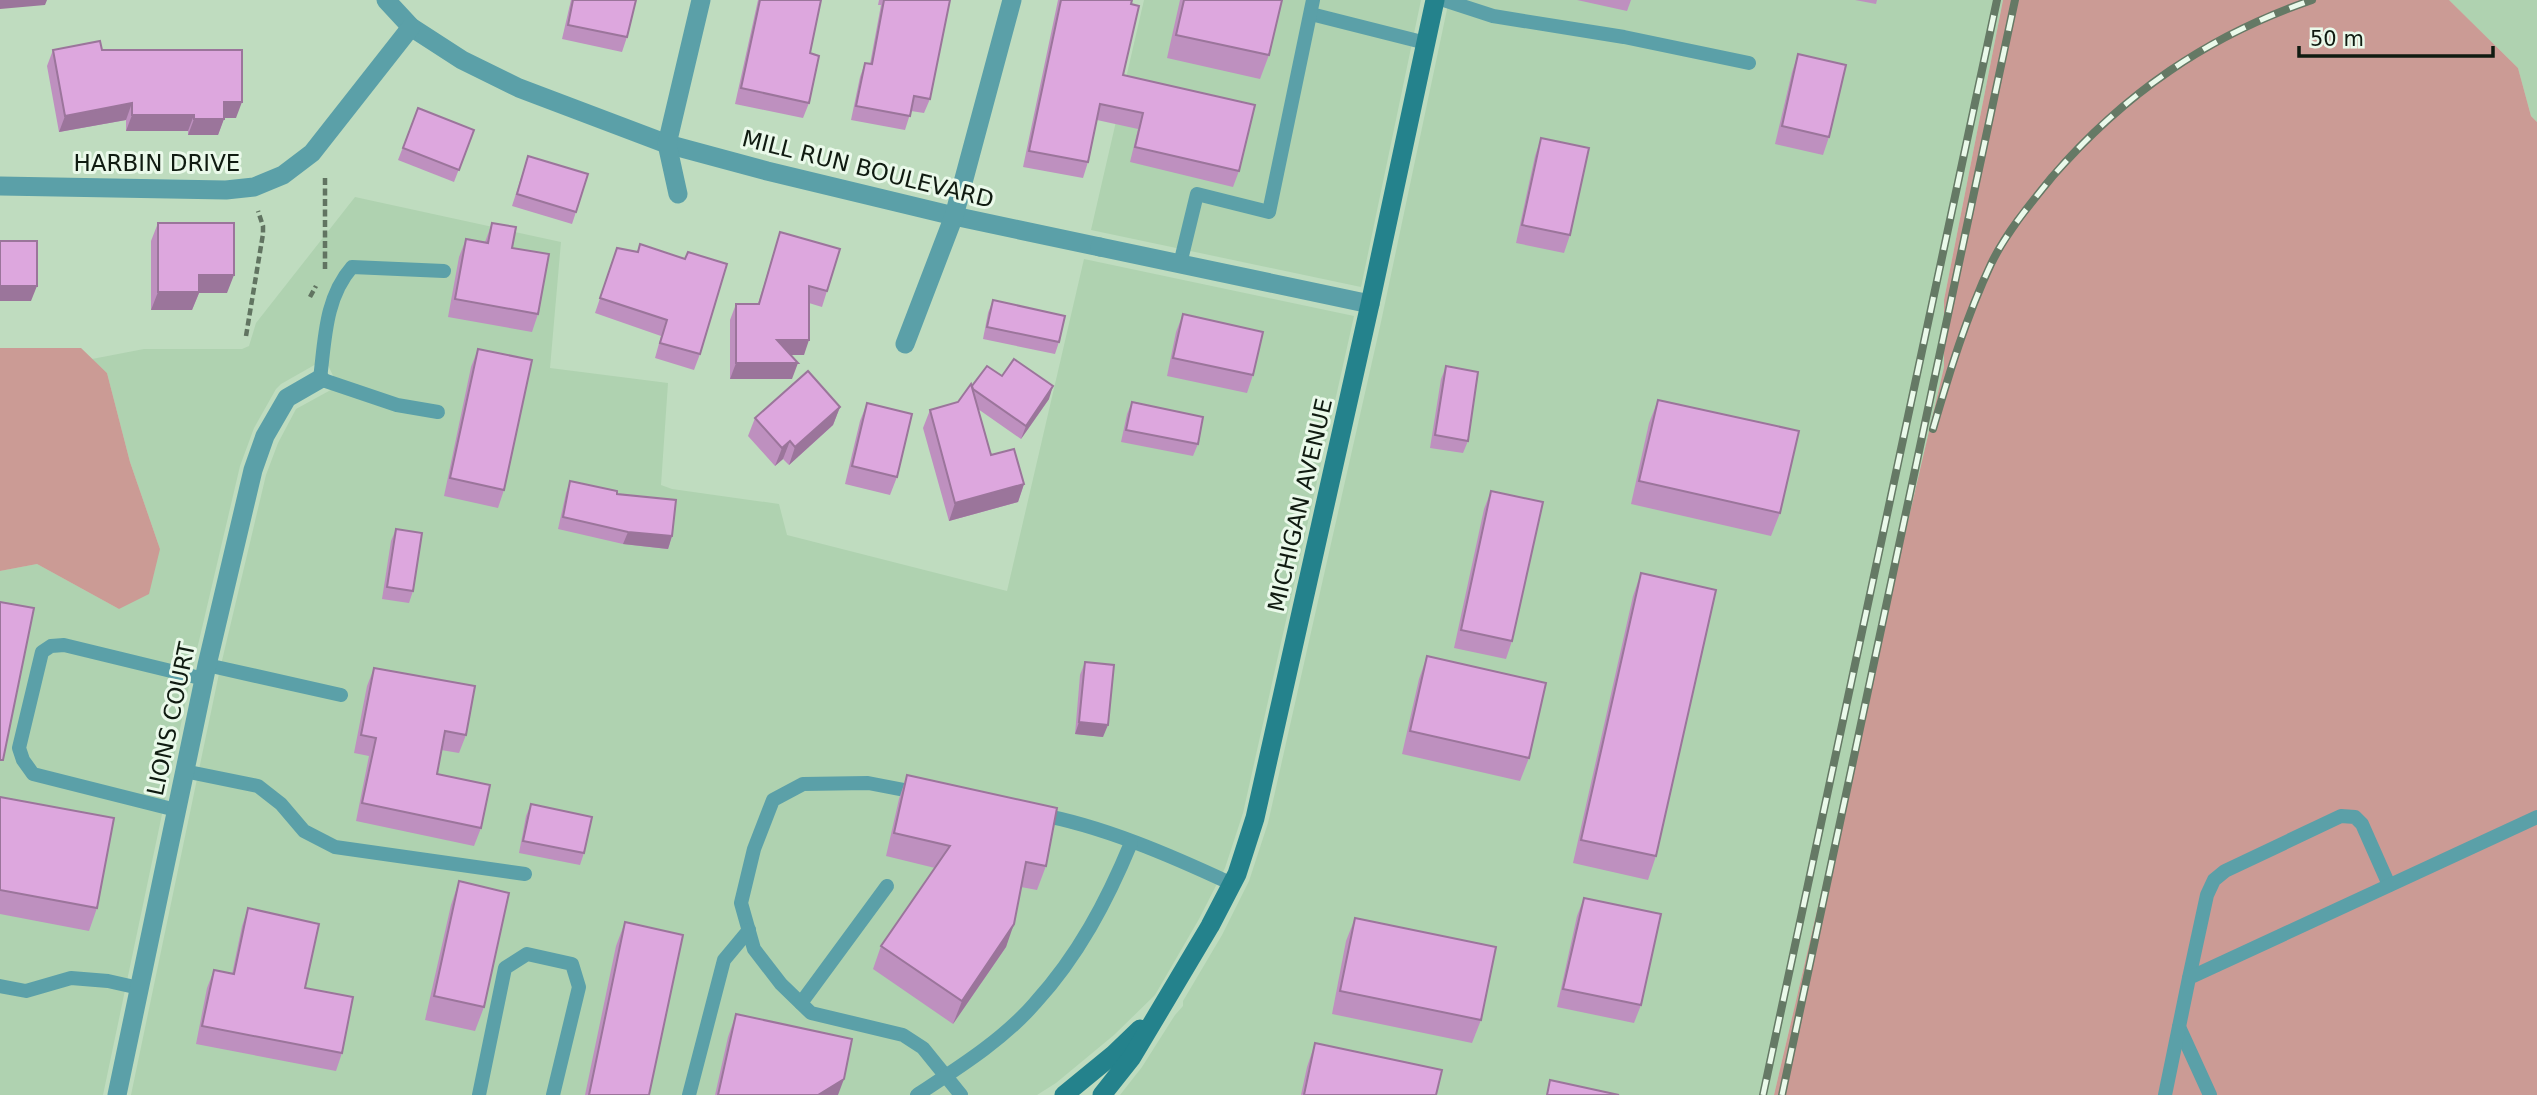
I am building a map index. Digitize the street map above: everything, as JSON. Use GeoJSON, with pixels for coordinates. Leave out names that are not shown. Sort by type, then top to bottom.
{"type":"FeatureCollection","features":[{"type":"Feature","properties":{"kind":"main road","name":"MICHIGAN AVENUE"},"geometry":{"type":"LineString","coordinates":[[1102,1095],[1132,1057],[1210,926],[1232,884],[1255,818],[1435,0]]}},
{"type":"Feature","properties":{"kind":"main road","name":"MICHIGAN AVENUE"},"geometry":{"type":"LineString","coordinates":[[1064,1095],[1114,1054],[1165,1004]]}},
{"type":"Feature","properties":{"kind":"street","name":"MILL RUN BOULEVARD"},"geometry":{"type":"LineString","coordinates":[[386,0],[411,27],[462,60],[519,88],[667,144],[954,216],[1370,304]]}},
{"type":"Feature","properties":{"kind":"street"},"geometry":{"type":"LineString","coordinates":[[678,194],[667,144],[701,0]]}},
{"type":"Feature","properties":{"kind":"street"},"geometry":{"type":"LineString","coordinates":[[905,344],[954,216],[1012,0]]}},
{"type":"Feature","properties":{"kind":"street","name":"HARBIN DRIVE"},"geometry":{"type":"LineString","coordinates":[[0,186],[226,190],[254,187],[283,175],[312,153],[411,27]]}},
{"type":"Feature","properties":{"kind":"street","name":"LIONS COURT"},"geometry":{"type":"LineString","coordinates":[[117,1095],[205,672],[253,470],[265,436],[287,398],[320,379]]}},
{"type":"Feature","properties":{"kind":"lane"},"geometry":{"type":"LineString","coordinates":[[1444,0],[1493,16],[1624,37],[1749,63]]}},
{"type":"Feature","properties":{"kind":"lane"},"geometry":{"type":"LineString","coordinates":[[1180,264],[1198,194],[1269,212],[1312,7],[1426,43]]}},
{"type":"Feature","properties":{"kind":"lane"},"geometry":{"type":"LineString","coordinates":[[438,412],[397,405],[320,379],[329,311],[340,281],[352,267],[444,271]]}},
{"type":"Feature","properties":{"kind":"lane"},"geometry":{"type":"LineString","coordinates":[[176,810],[33,774],[23,760],[19,748],[42,652],[51,646],[64,645],[341,695]]}},
{"type":"Feature","properties":{"kind":"lane"},"geometry":{"type":"LineString","coordinates":[[184,771],[258,786],[281,804],[304,831],[335,847],[525,874]]}},
{"type":"Feature","properties":{"kind":"lane"},"geometry":{"type":"LineString","coordinates":[[934,795],[868,783],[803,784],[773,800],[754,849],[741,903],[754,949],[781,984],[811,1013],[904,1035],[923,1048],[961,1095]]}},
{"type":"Feature","properties":{"kind":"lane"},"geometry":{"type":"LineString","coordinates":[[1028,812],[1068,819],[1191,865],[1232,884]]}},
{"type":"Feature","properties":{"kind":"lane"},"geometry":{"type":"LineString","coordinates":[[2165,1095],[2207,895],[2214,880],[2225,871],[2342,816],[2355,817],[2362,824],[2389,885]]}},
{"type":"Feature","properties":{"kind":"lane"},"geometry":{"type":"LineString","coordinates":[[2189,978],[2537,817]]}},
{"type":"Feature","properties":{"kind":"lane"},"geometry":{"type":"LineString","coordinates":[[917,1095],[1000,1037],[1034,1004],[1062,971],[1092,927],[1131,843]]}},
{"type":"Feature","properties":{"kind":"lane"},"geometry":{"type":"LineString","coordinates":[[801,1003],[887,886]]}},
{"type":"Feature","properties":{"kind":"lane"},"geometry":{"type":"LineString","coordinates":[[689,1095],[724,960],[749,930]]}},
{"type":"Feature","properties":{"kind":"lane"},"geometry":{"type":"LineString","coordinates":[[479,1095],[505,968],[527,954],[572,964],[579,987],[553,1095]]}},
{"type":"Feature","properties":{"kind":"lane"},"geometry":{"type":"LineString","coordinates":[[0,986],[26,991],[71,978],[108,981],[139,988]]}},
{"type":"Feature","properties":{"kind":"lane"},"geometry":{"type":"LineString","coordinates":[[2179,1027],[2210,1095]]}},
{"type":"Feature","properties":{"kind":"path"},"geometry":{"type":"LineString","coordinates":[[325,175],[325,275]]}},
{"type":"Feature","properties":{"kind":"path"},"geometry":{"type":"LineString","coordinates":[[246,336],[263,234],[258,211]]}},
{"type":"Feature","properties":{"kind":"path"},"geometry":{"type":"LineString","coordinates":[[310,297],[318,282]]}},
{"type":"Feature","properties":{"kind":"shaded area"},"geometry":{"type":"Polygon","coordinates":[[[1144,0],[1421,0],[1361,287],[1091,230],[1144,0]]]}},
{"type":"Feature","properties":{"kind":"shaded area"},"geometry":{"type":"Polygon","coordinates":[[[1449,0],[2003,0],[1944,300],[1944,367],[1774,1095],[1120,1095],[1183,1006],[1183,1001],[1222,935],[1249,881],[1268,823],[1381,322],[1449,0]]]}},
{"type":"Feature","properties":{"kind":"shaded area"},"geometry":{"type":"Polygon","coordinates":[[[2003,0],[2449,0],[2518,68],[2531,116],[2537,122],[2537,1095],[1774,1095],[1944,367],[1944,300],[2003,0]]]}},
{"type":"Feature","properties":{"kind":"shaded area"},"geometry":{"type":"Polygon","coordinates":[[[2449,0],[2537,0],[2537,122],[2531,116],[2518,68],[2449,0]]]}},
{"type":"Feature","properties":{"kind":"shaded area"},"geometry":{"type":"Polygon","coordinates":[[[355,197],[561,242],[550,368],[668,383],[661,485],[672,489],[779,504],[787,535],[1007,591],[1084,259],[1354,316],[1243,813],[1225,868],[1155,995],[1114,1035],[1056,1083],[1037,1095],[131,1095],[220,669],[266,475],[278,443],[296,409],[338,386],[325,359],[276,389],[254,428],[240,466],[194,662],[103,1095],[0,1095],[0,571],[37,564],[119,609],[160,549],[130,462],[107,373],[92,359],[144,349],[242,349],[249,346],[256,323],[355,197]]]}},
{"type":"Feature","properties":{"kind":"shaded area"},"geometry":{"type":"Polygon","coordinates":[[[0,348],[81,348],[107,373],[130,462],[160,549],[149,594],[119,609],[37,564],[0,571],[0,348]]]}},
{"type":"Feature","properties":{"kind":"building"},"geometry":{"type":"Polygon","coordinates":[[[573,0],[636,0],[627,37],[568,25],[573,0]]]}},
{"type":"Feature","properties":{"kind":"building"},"geometry":{"type":"Polygon","coordinates":[[[760,0],[821,0],[810,53],[819,56],[809,103],[741,88],[760,0]]]}},
{"type":"Feature","properties":{"kind":"building"},"geometry":{"type":"Polygon","coordinates":[[[884,0],[950,0],[930,99],[914,96],[910,116],[856,106],[865,63],[872,64],[884,0]]]}},
{"type":"Feature","properties":{"kind":"building"},"geometry":{"type":"Polygon","coordinates":[[[1061,0],[1132,0],[1131,4],[1139,6],[1123,75],[1255,105],[1239,171],[1135,147],[1143,113],[1100,104],[1088,162],[1029,151],[1061,0]]]}},
{"type":"Feature","properties":{"kind":"building"},"geometry":{"type":"Polygon","coordinates":[[[1184,0],[1282,0],[1269,55],[1176,35],[1184,0]]]}},
{"type":"Feature","properties":{"kind":"building"},"geometry":{"type":"Polygon","coordinates":[[[100,41],[102,50],[242,50],[242,102],[224,102],[224,119],[194,119],[194,115],[132,115],[132,103],[65,116],[53,50],[100,41]]]}},
{"type":"Feature","properties":{"kind":"building"},"geometry":{"type":"Polygon","coordinates":[[[1798,54],[1846,65],[1829,137],[1782,126],[1798,54]]]}},
{"type":"Feature","properties":{"kind":"building"},"geometry":{"type":"Polygon","coordinates":[[[418,108],[474,130],[459,170],[403,148],[418,108]]]}},
{"type":"Feature","properties":{"kind":"building"},"geometry":{"type":"Polygon","coordinates":[[[1541,138],[1589,148],[1570,235],[1522,225],[1541,138]]]}},
{"type":"Feature","properties":{"kind":"building"},"geometry":{"type":"Polygon","coordinates":[[[528,156],[588,174],[576,212],[517,194],[528,156]]]}},
{"type":"Feature","properties":{"kind":"building"},"geometry":{"type":"Polygon","coordinates":[[[158,223],[234,223],[234,275],[199,275],[199,292],[158,292],[158,223]]]}},
{"type":"Feature","properties":{"kind":"building"},"geometry":{"type":"Polygon","coordinates":[[[492,223],[516,227],[512,248],[549,254],[538,314],[455,299],[466,239],[488,243],[492,223]]]}},
{"type":"Feature","properties":{"kind":"building"},"geometry":{"type":"Polygon","coordinates":[[[780,232],[840,249],[827,291],[809,286],[809,340],[777,340],[798,363],[736,363],[736,304],[759,304],[780,232]]]}},
{"type":"Feature","properties":{"kind":"building"},"geometry":{"type":"Polygon","coordinates":[[[0,241],[37,241],[37,286],[0,286],[0,241]]]}},
{"type":"Feature","properties":{"kind":"building"},"geometry":{"type":"Polygon","coordinates":[[[640,244],[685,259],[688,252],[727,264],[700,354],[660,343],[667,320],[600,298],[617,248],[638,252],[640,244]]]}},
{"type":"Feature","properties":{"kind":"building"},"geometry":{"type":"Polygon","coordinates":[[[993,300],[1065,316],[1059,342],[987,327],[993,300]]]}},
{"type":"Feature","properties":{"kind":"building"},"geometry":{"type":"Polygon","coordinates":[[[1183,314],[1263,332],[1253,375],[1173,358],[1183,314]]]}},
{"type":"Feature","properties":{"kind":"building"},"geometry":{"type":"Polygon","coordinates":[[[478,349],[532,360],[504,490],[450,478],[478,349]]]}},
{"type":"Feature","properties":{"kind":"building"},"geometry":{"type":"Polygon","coordinates":[[[1014,359],[1053,386],[1026,426],[972,386],[987,366],[1002,376],[1014,359]]]}},
{"type":"Feature","properties":{"kind":"building"},"geometry":{"type":"Polygon","coordinates":[[[1446,366],[1478,372],[1468,441],[1435,435],[1446,366]]]}},
{"type":"Feature","properties":{"kind":"building"},"geometry":{"type":"Polygon","coordinates":[[[808,371],[840,407],[795,447],[790,441],[782,448],[755,418],[808,371]]]}},
{"type":"Feature","properties":{"kind":"building"},"geometry":{"type":"Polygon","coordinates":[[[971,384],[991,455],[1014,449],[1024,484],[955,503],[930,410],[958,402],[971,384]]]}},
{"type":"Feature","properties":{"kind":"building"},"geometry":{"type":"Polygon","coordinates":[[[1658,400],[1799,431],[1780,513],[1639,481],[1658,400]]]}},
{"type":"Feature","properties":{"kind":"building"},"geometry":{"type":"Polygon","coordinates":[[[1132,402],[1203,417],[1198,444],[1126,430],[1132,402]]]}},
{"type":"Feature","properties":{"kind":"building"},"geometry":{"type":"Polygon","coordinates":[[[867,403],[912,414],[897,477],[852,466],[867,403]]]}},
{"type":"Feature","properties":{"kind":"building"},"geometry":{"type":"Polygon","coordinates":[[[570,481],[617,491],[617,494],[676,500],[672,536],[628,532],[563,517],[570,481]]]}},
{"type":"Feature","properties":{"kind":"building"},"geometry":{"type":"Polygon","coordinates":[[[1491,491],[1543,502],[1512,641],[1461,630],[1491,491]]]}},
{"type":"Feature","properties":{"kind":"building"},"geometry":{"type":"Polygon","coordinates":[[[396,529],[422,533],[413,591],[387,587],[396,529]]]}},
{"type":"Feature","properties":{"kind":"building"},"geometry":{"type":"Polygon","coordinates":[[[1641,573],[1716,590],[1656,856],[1581,840],[1641,573]]]}},
{"type":"Feature","properties":{"kind":"building"},"geometry":{"type":"Polygon","coordinates":[[[0,602],[34,608],[3,760],[0,760],[0,602]]]}},
{"type":"Feature","properties":{"kind":"building"},"geometry":{"type":"Polygon","coordinates":[[[1427,656],[1546,683],[1529,758],[1410,731],[1427,656]]]}},
{"type":"Feature","properties":{"kind":"building"},"geometry":{"type":"Polygon","coordinates":[[[1085,662],[1114,665],[1108,725],[1079,722],[1085,662]]]}},
{"type":"Feature","properties":{"kind":"building"},"geometry":{"type":"Polygon","coordinates":[[[374,668],[475,686],[466,735],[445,731],[437,774],[490,785],[481,828],[362,803],[376,738],[361,735],[374,668]]]}},
{"type":"Feature","properties":{"kind":"building"},"geometry":{"type":"Polygon","coordinates":[[[907,775],[1057,808],[1046,866],[1026,862],[1014,924],[962,1001],[881,946],[950,846],[894,833],[907,775]]]}},
{"type":"Feature","properties":{"kind":"building"},"geometry":{"type":"Polygon","coordinates":[[[0,797],[114,818],[97,908],[0,890],[0,797]]]}},
{"type":"Feature","properties":{"kind":"building"},"geometry":{"type":"Polygon","coordinates":[[[531,804],[592,817],[584,853],[523,841],[531,804]]]}},
{"type":"Feature","properties":{"kind":"building"},"geometry":{"type":"Polygon","coordinates":[[[459,881],[509,893],[484,1007],[434,996],[459,881]]]}},
{"type":"Feature","properties":{"kind":"building"},"geometry":{"type":"Polygon","coordinates":[[[1584,898],[1661,914],[1641,1005],[1563,989],[1584,898]]]}},
{"type":"Feature","properties":{"kind":"building"},"geometry":{"type":"Polygon","coordinates":[[[248,908],[319,924],[305,988],[353,997],[342,1053],[202,1026],[214,970],[234,974],[248,908]]]}},
{"type":"Feature","properties":{"kind":"building"},"geometry":{"type":"Polygon","coordinates":[[[1355,918],[1496,947],[1481,1020],[1340,991],[1355,918]]]}},
{"type":"Feature","properties":{"kind":"building"},"geometry":{"type":"Polygon","coordinates":[[[625,922],[683,935],[649,1095],[589,1095],[625,922]]]}},
{"type":"Feature","properties":{"kind":"building"},"geometry":{"type":"Polygon","coordinates":[[[736,1014],[852,1039],[844,1079],[818,1095],[718,1095],[736,1014]]]}},
{"type":"Feature","properties":{"kind":"building"},"geometry":{"type":"Polygon","coordinates":[[[1315,1043],[1442,1070],[1436,1095],[1304,1095],[1315,1043]]]}},
{"type":"Feature","properties":{"kind":"building"},"geometry":{"type":"Polygon","coordinates":[[[1550,1080],[1619,1095],[1547,1095],[1550,1080]]]}},
{"type":"Feature","properties":{"kind":"railway"},"geometry":{"type":"LineString","coordinates":[[1763,1095],[1997,0]]}},
{"type":"Feature","properties":{"kind":"railway"},"geometry":{"type":"LineString","coordinates":[[1782,1095],[2015,0]]}},
{"type":"Feature","properties":{"kind":"railway"},"geometry":{"type":"LineString","coordinates":[[1933,429],[1966,325],[1991,264],[2011,230],[2052,177],[2108,119],[2170,71],[2237,31],[2312,0]]}}]}
